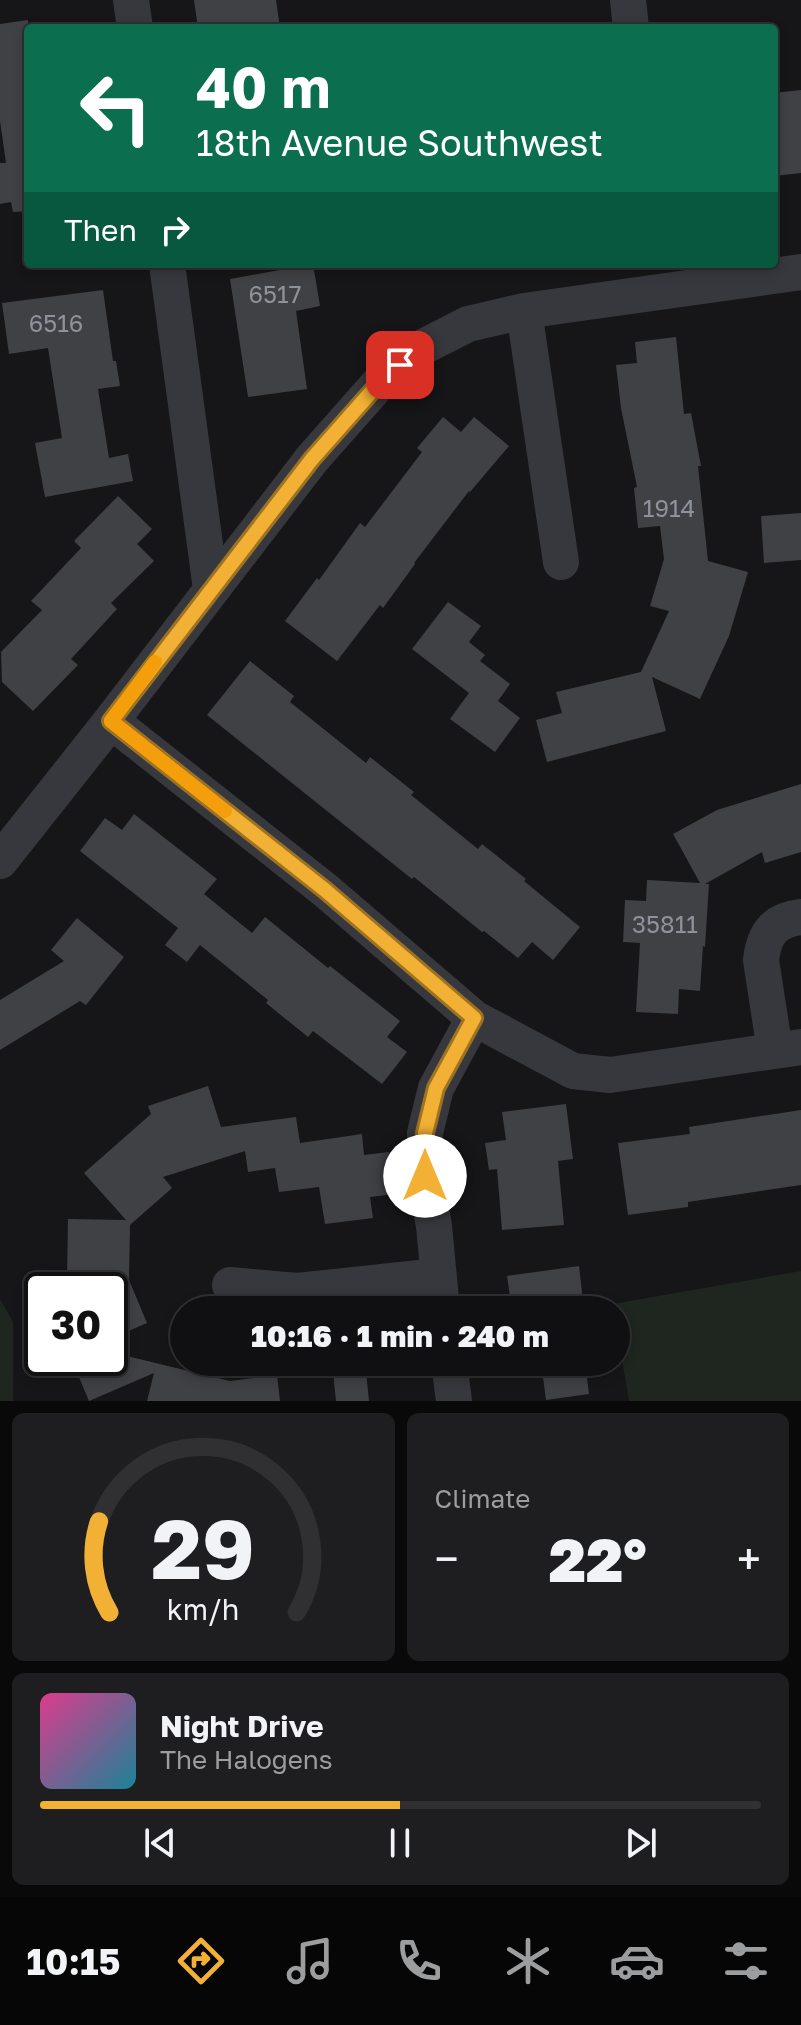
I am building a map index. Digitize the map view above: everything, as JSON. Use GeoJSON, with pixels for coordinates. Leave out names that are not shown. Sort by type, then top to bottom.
{"type":"FeatureCollection","features":[{"type":"Feature","properties":{"kind":"street"},"geometry":{"type":"LineString","coordinates":[[131,0],[134,24]]}},
{"type":"Feature","properties":{"kind":"street"},"geometry":{"type":"LineString","coordinates":[[628,0],[631,24]]}},
{"type":"Feature","properties":{"kind":"street"},"geometry":{"type":"LineString","coordinates":[[168,268],[211,589]]}},
{"type":"Feature","properties":{"kind":"street"},"geometry":{"type":"LineString","coordinates":[[0,861],[312,459],[380,382],[419,349],[468,324],[662,277],[801,272]]}},
{"type":"Feature","properties":{"kind":"street"},"geometry":{"type":"LineString","coordinates":[[524,311],[561,562]]}},
{"type":"Feature","properties":{"kind":"street"},"geometry":{"type":"LineString","coordinates":[[111,721],[325,890],[474,1018],[573,1071],[610,1075],[788,1049],[761,960],[768,934],[777,924],[801,917]]}},
{"type":"Feature","properties":{"kind":"street"},"geometry":{"type":"LineString","coordinates":[[230,1285],[297,1291],[440,1293],[434,1226],[425,1176],[425,1133],[436,1088],[474,1018]]}},
{"type":"Feature","properties":{"kind":"street"},"geometry":{"type":"LineString","coordinates":[[451,1376],[454,1401]]}},
{"type":"Feature","properties":{"kind":"shaded area"},"geometry":{"type":"Polygon","coordinates":[[[801,1271],[801,1401],[629,1401],[625,1376],[630,1376],[630,1301],[801,1271]]]}},
{"type":"Feature","properties":{"kind":"shaded area"},"geometry":{"type":"Polygon","coordinates":[[[0,1299],[13,1322],[13,1401],[0,1401],[0,1299]]]}},
{"type":"Feature","properties":{"kind":"building"},"geometry":{"type":"Polygon","coordinates":[[[194,0],[276,0],[279,24],[197,24],[194,0]]]}},
{"type":"Feature","properties":{"kind":"building"},"geometry":{"type":"Polygon","coordinates":[[[28,20],[28,24],[24,24],[24,211],[13,212],[11,202],[0,204],[0,163],[6,163],[0,121],[0,24],[28,20]]]}},
{"type":"Feature","properties":{"kind":"building"},"geometry":{"type":"Polygon","coordinates":[[[801,90],[801,173],[778,176],[778,93],[801,90]]]}},
{"type":"Feature","properties":{"kind":"building"},"geometry":{"type":"Polygon","coordinates":[[[291,268],[314,268],[320,306],[296,311],[307,389],[248,397],[230,279],[291,268]]]}},
{"type":"Feature","properties":{"kind":"building"},"geometry":{"type":"Polygon","coordinates":[[[103,290],[113,361],[116,361],[120,386],[98,389],[109,458],[128,454],[133,481],[45,497],[35,443],[62,438],[48,348],[9,354],[2,303],[103,290]]]}},
{"type":"Feature","properties":{"kind":"building"},"geometry":{"type":"Polygon","coordinates":[[[676,337],[684,414],[691,413],[701,466],[698,466],[708,561],[748,572],[729,636],[700,699],[652,677],[666,731],[547,762],[536,720],[562,713],[556,692],[641,672],[669,611],[650,606],[664,559],[660,526],[638,528],[634,488],[637,487],[616,365],[637,363],[635,342],[676,337]]]}},
{"type":"Feature","properties":{"kind":"building"},"geometry":{"type":"Polygon","coordinates":[[[443,417],[461,432],[474,417],[509,446],[469,491],[383,608],[380,605],[337,661],[285,621],[360,523],[365,527],[422,452],[417,448],[443,417]]]}},
{"type":"Feature","properties":{"kind":"building"},"geometry":{"type":"Polygon","coordinates":[[[118,496],[152,529],[137,544],[154,561],[111,603],[117,609],[71,659],[78,665],[33,711],[2,682],[1,652],[42,610],[31,601],[81,548],[74,541],[118,496]]]}},
{"type":"Feature","properties":{"kind":"building"},"geometry":{"type":"Polygon","coordinates":[[[801,513],[801,560],[764,563],[761,516],[801,513]]]}},
{"type":"Feature","properties":{"kind":"building"},"geometry":{"type":"Polygon","coordinates":[[[448,602],[481,626],[469,642],[485,655],[480,661],[510,684],[498,701],[520,718],[495,752],[450,719],[469,693],[412,649],[448,602]]]}},
{"type":"Feature","properties":{"kind":"building"},"geometry":{"type":"Polygon","coordinates":[[[250,661],[294,696],[290,702],[366,763],[370,757],[414,792],[411,795],[478,849],[482,844],[580,927],[553,960],[532,942],[518,958],[414,877],[412,879],[207,715],[250,661]]]}},
{"type":"Feature","properties":{"kind":"building"},"geometry":{"type":"Polygon","coordinates":[[[801,784],[801,852],[765,863],[762,852],[705,884],[709,884],[700,991],[679,989],[678,1014],[636,1012],[640,943],[623,942],[625,900],[646,901],[647,880],[700,883],[673,834],[717,810],[801,784]]]}},
{"type":"Feature","properties":{"kind":"building"},"geometry":{"type":"Polygon","coordinates":[[[134,814],[217,879],[204,894],[252,933],[265,917],[400,1021],[387,1037],[407,1052],[382,1084],[313,1031],[308,1037],[200,945],[187,962],[165,945],[178,928],[80,851],[105,818],[122,830],[134,814]]]}},
{"type":"Feature","properties":{"kind":"building"},"geometry":{"type":"Polygon","coordinates":[[[77,918],[124,957],[86,1005],[80,1001],[0,1050],[0,1000],[64,961],[51,950],[77,918]]]}},
{"type":"Feature","properties":{"kind":"building"},"geometry":{"type":"Polygon","coordinates":[[[208,1086],[221,1127],[296,1117],[300,1143],[362,1134],[364,1155],[389,1152],[395,1194],[370,1197],[373,1218],[325,1224],[319,1187],[279,1192],[275,1168],[248,1172],[245,1151],[163,1177],[172,1188],[130,1225],[129,1280],[147,1323],[128,1331],[128,1272],[67,1272],[68,1219],[126,1220],[84,1173],[151,1114],[148,1106],[208,1086]]]}},
{"type":"Feature","properties":{"kind":"building"},"geometry":{"type":"Polygon","coordinates":[[[566,1104],[573,1159],[558,1161],[564,1225],[502,1230],[497,1169],[489,1170],[485,1143],[506,1140],[502,1112],[566,1104]]]}},
{"type":"Feature","properties":{"kind":"building"},"geometry":{"type":"Polygon","coordinates":[[[801,1110],[801,1185],[688,1202],[688,1207],[628,1215],[618,1143],[690,1134],[689,1127],[801,1110]]]}},
{"type":"Feature","properties":{"kind":"building"},"geometry":{"type":"Polygon","coordinates":[[[579,1266],[582,1296],[510,1296],[507,1276],[579,1266]]]}},
{"type":"Feature","properties":{"kind":"building"},"geometry":{"type":"Polygon","coordinates":[[[128,1356],[170,1366],[170,1376],[209,1376],[230,1381],[277,1376],[280,1401],[147,1401],[154,1373],[89,1401],[79,1376],[128,1376],[128,1356]]]}},
{"type":"Feature","properties":{"kind":"building"},"geometry":{"type":"Polygon","coordinates":[[[333,1376],[366,1376],[369,1401],[336,1401],[333,1376]]]}},
{"type":"Feature","properties":{"kind":"building"},"geometry":{"type":"Polygon","coordinates":[[[543,1376],[587,1376],[589,1394],[546,1400],[543,1376]]]}},
{"type":"Feature","properties":{"kind":"slow traffic"},"geometry":{"type":"LineString","coordinates":[[155,662],[111,721],[225,811]]}},
{"type":"Feature","properties":{"kind":"route"},"geometry":{"type":"LineString","coordinates":[[400,365],[380,382],[312,459],[111,721],[325,890],[474,1018],[436,1088],[425,1133],[425,1176]]}}]}
